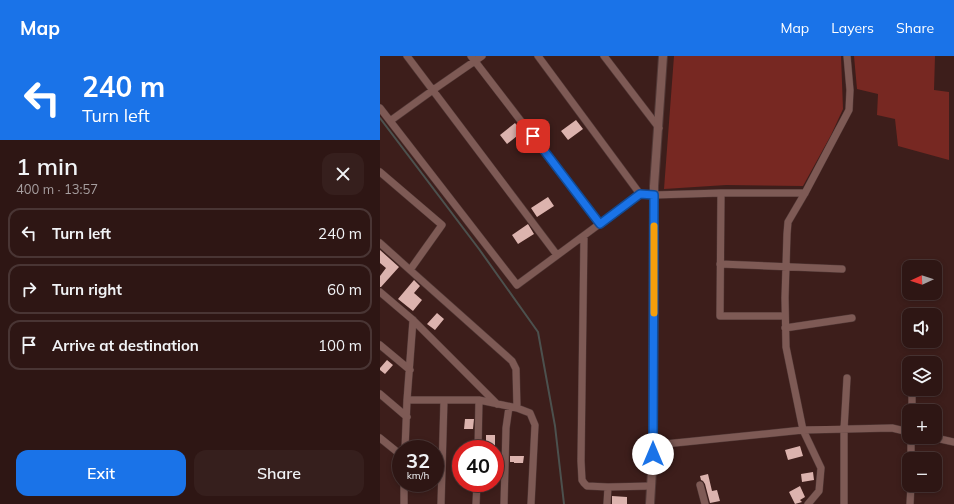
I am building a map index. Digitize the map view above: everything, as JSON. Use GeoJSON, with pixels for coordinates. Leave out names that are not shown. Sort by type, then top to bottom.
{"type":"FeatureCollection","features":[{"type":"Feature","properties":{"kind":"street"},"geometry":{"type":"LineString","coordinates":[[407,56],[557,255]]}},
{"type":"Feature","properties":{"kind":"street"},"geometry":{"type":"LineString","coordinates":[[390,121],[473,59],[482,56]]}},
{"type":"Feature","properties":{"kind":"street"},"geometry":{"type":"LineString","coordinates":[[538,56],[640,194]]}},
{"type":"Feature","properties":{"kind":"street"},"geometry":{"type":"LineString","coordinates":[[604,56],[659,128]]}},
{"type":"Feature","properties":{"kind":"street"},"geometry":{"type":"LineString","coordinates":[[650,504],[653,454],[654,186],[663,56]]}},
{"type":"Feature","properties":{"kind":"street"},"geometry":{"type":"LineString","coordinates":[[808,504],[819,491],[821,468],[803,430],[786,347],[785,316],[788,222],[849,110],[850,90],[847,56]]}},
{"type":"Feature","properties":{"kind":"street"},"geometry":{"type":"LineString","coordinates":[[473,59],[600,224]]}},
{"type":"Feature","properties":{"kind":"street"},"geometry":{"type":"LineString","coordinates":[[380,108],[517,285],[640,194],[805,193]]}},
{"type":"Feature","properties":{"kind":"street"},"geometry":{"type":"LineString","coordinates":[[380,172],[442,225],[410,270]]}},
{"type":"Feature","properties":{"kind":"street"},"geometry":{"type":"LineString","coordinates":[[721,193],[720,316],[785,316]]}},
{"type":"Feature","properties":{"kind":"street"},"geometry":{"type":"LineString","coordinates":[[584,236],[582,480],[587,486],[651,486]]}},
{"type":"Feature","properties":{"kind":"street"},"geometry":{"type":"LineString","coordinates":[[380,242],[512,361],[516,369],[517,408]]}},
{"type":"Feature","properties":{"kind":"street"},"geometry":{"type":"LineString","coordinates":[[720,264],[842,269]]}},
{"type":"Feature","properties":{"kind":"street"},"geometry":{"type":"LineString","coordinates":[[380,292],[413,320],[497,404]]}},
{"type":"Feature","properties":{"kind":"street"},"geometry":{"type":"LineString","coordinates":[[786,328],[852,318]]}},
{"type":"Feature","properties":{"kind":"street"},"geometry":{"type":"LineString","coordinates":[[406,440],[407,400],[413,320]]}},
{"type":"Feature","properties":{"kind":"street"},"geometry":{"type":"LineString","coordinates":[[380,345],[410,370]]}},
{"type":"Feature","properties":{"kind":"street"},"geometry":{"type":"LineString","coordinates":[[844,504],[844,429],[847,378]]}},
{"type":"Feature","properties":{"kind":"street"},"geometry":{"type":"LineString","coordinates":[[380,394],[407,417]]}},
{"type":"Feature","properties":{"kind":"street"},"geometry":{"type":"LineString","coordinates":[[407,400],[479,400],[517,408],[530,413],[535,425],[531,504]]}},
{"type":"Feature","properties":{"kind":"street"},"geometry":{"type":"LineString","coordinates":[[441,504],[444,400]]}},
{"type":"Feature","properties":{"kind":"street"},"geometry":{"type":"LineString","coordinates":[[478,440],[479,400]]}},
{"type":"Feature","properties":{"kind":"street"},"geometry":{"type":"LineString","coordinates":[[504,504],[506,428],[509,407]]}},
{"type":"Feature","properties":{"kind":"street"},"geometry":{"type":"LineString","coordinates":[[653,454],[665,444],[803,430],[892,428],[902,430]]}},
{"type":"Feature","properties":{"kind":"street"},"geometry":{"type":"LineString","coordinates":[[380,438],[392,448]]}},
{"type":"Feature","properties":{"kind":"street"},"geometry":{"type":"LineString","coordinates":[[942,439],[954,442]]}},
{"type":"Feature","properties":{"kind":"street"},"geometry":{"type":"LineString","coordinates":[[700,485],[705,504]]}},
{"type":"Feature","properties":{"kind":"street"},"geometry":{"type":"LineString","coordinates":[[608,487],[608,504]]}},
{"type":"Feature","properties":{"kind":"street"},"geometry":{"type":"LineString","coordinates":[[404,492],[404,504]]}},
{"type":"Feature","properties":{"kind":"street"},"geometry":{"type":"LineString","coordinates":[[476,504],[477,492]]}},
{"type":"Feature","properties":{"kind":"street"},"geometry":{"type":"LineString","coordinates":[[910,504],[911,492]]}},
{"type":"Feature","properties":{"kind":"shaded area"},"geometry":{"type":"Polygon","coordinates":[[[674,56],[841,56],[843,109],[831,135],[803,186],[726,185],[664,189],[674,56]]]}},
{"type":"Feature","properties":{"kind":"shaded area"},"geometry":{"type":"Polygon","coordinates":[[[854,56],[935,56],[934,90],[949,92],[949,160],[898,146],[895,119],[877,115],[878,94],[857,89],[854,56]]]}},
{"type":"Feature","properties":{"kind":"building"},"geometry":{"type":"Polygon","coordinates":[[[576,120],[583,129],[568,140],[561,131],[576,120]]]}},
{"type":"Feature","properties":{"kind":"building"},"geometry":{"type":"Polygon","coordinates":[[[515,123],[522,132],[507,144],[500,135],[515,123]]]}},
{"type":"Feature","properties":{"kind":"building"},"geometry":{"type":"Polygon","coordinates":[[[548,197],[554,206],[537,217],[531,208],[548,197]]]}},
{"type":"Feature","properties":{"kind":"building"},"geometry":{"type":"Polygon","coordinates":[[[528,224],[534,234],[518,244],[512,235],[528,224]]]}},
{"type":"Feature","properties":{"kind":"building"},"geometry":{"type":"Polygon","coordinates":[[[380,250],[399,267],[381,287],[380,276],[386,268],[380,263],[380,250]]]}},
{"type":"Feature","properties":{"kind":"building"},"geometry":{"type":"Polygon","coordinates":[[[414,280],[420,286],[414,293],[422,300],[413,311],[398,299],[414,280]]]}},
{"type":"Feature","properties":{"kind":"building"},"geometry":{"type":"Polygon","coordinates":[[[437,313],[444,319],[435,330],[427,324],[437,313]]]}},
{"type":"Feature","properties":{"kind":"building"},"geometry":{"type":"Polygon","coordinates":[[[387,360],[393,365],[385,374],[380,370],[380,368],[387,360]]]}},
{"type":"Feature","properties":{"kind":"building"},"geometry":{"type":"Polygon","coordinates":[[[465,419],[474,419],[473,429],[464,429],[465,419]]]}},
{"type":"Feature","properties":{"kind":"building"},"geometry":{"type":"Polygon","coordinates":[[[486,435],[495,435],[495,440],[486,440],[486,435]]]}},
{"type":"Feature","properties":{"kind":"building"},"geometry":{"type":"Polygon","coordinates":[[[800,446],[803,456],[788,460],[785,450],[800,446]]]}},
{"type":"Feature","properties":{"kind":"building"},"geometry":{"type":"Polygon","coordinates":[[[510,456],[524,456],[523,463],[510,462],[510,456]]]}},
{"type":"Feature","properties":{"kind":"building"},"geometry":{"type":"Polygon","coordinates":[[[813,472],[814,480],[802,482],[801,474],[813,472]]]}},
{"type":"Feature","properties":{"kind":"building"},"geometry":{"type":"Polygon","coordinates":[[[708,474],[712,491],[717,490],[720,501],[710,503],[705,484],[701,480],[700,476],[708,474]]]}},
{"type":"Feature","properties":{"kind":"building"},"geometry":{"type":"Polygon","coordinates":[[[800,486],[805,497],[800,500],[802,502],[795,504],[789,492],[800,486]]]}},
{"type":"Feature","properties":{"kind":"building"},"geometry":{"type":"Polygon","coordinates":[[[612,496],[627,497],[627,504],[612,504],[612,496]]]}},
{"type":"Feature","properties":{"kind":"waterway"},"geometry":{"type":"LineString","coordinates":[[380,118],[479,249],[538,332],[555,426],[564,504]]}},
{"type":"Feature","properties":{"kind":"slow traffic"},"geometry":{"type":"LineString","coordinates":[[654,226],[654,313]]}},
{"type":"Feature","properties":{"kind":"route"},"geometry":{"type":"LineString","coordinates":[[533,136],[600,224],[640,194],[654,195],[653,454]]}}]}
